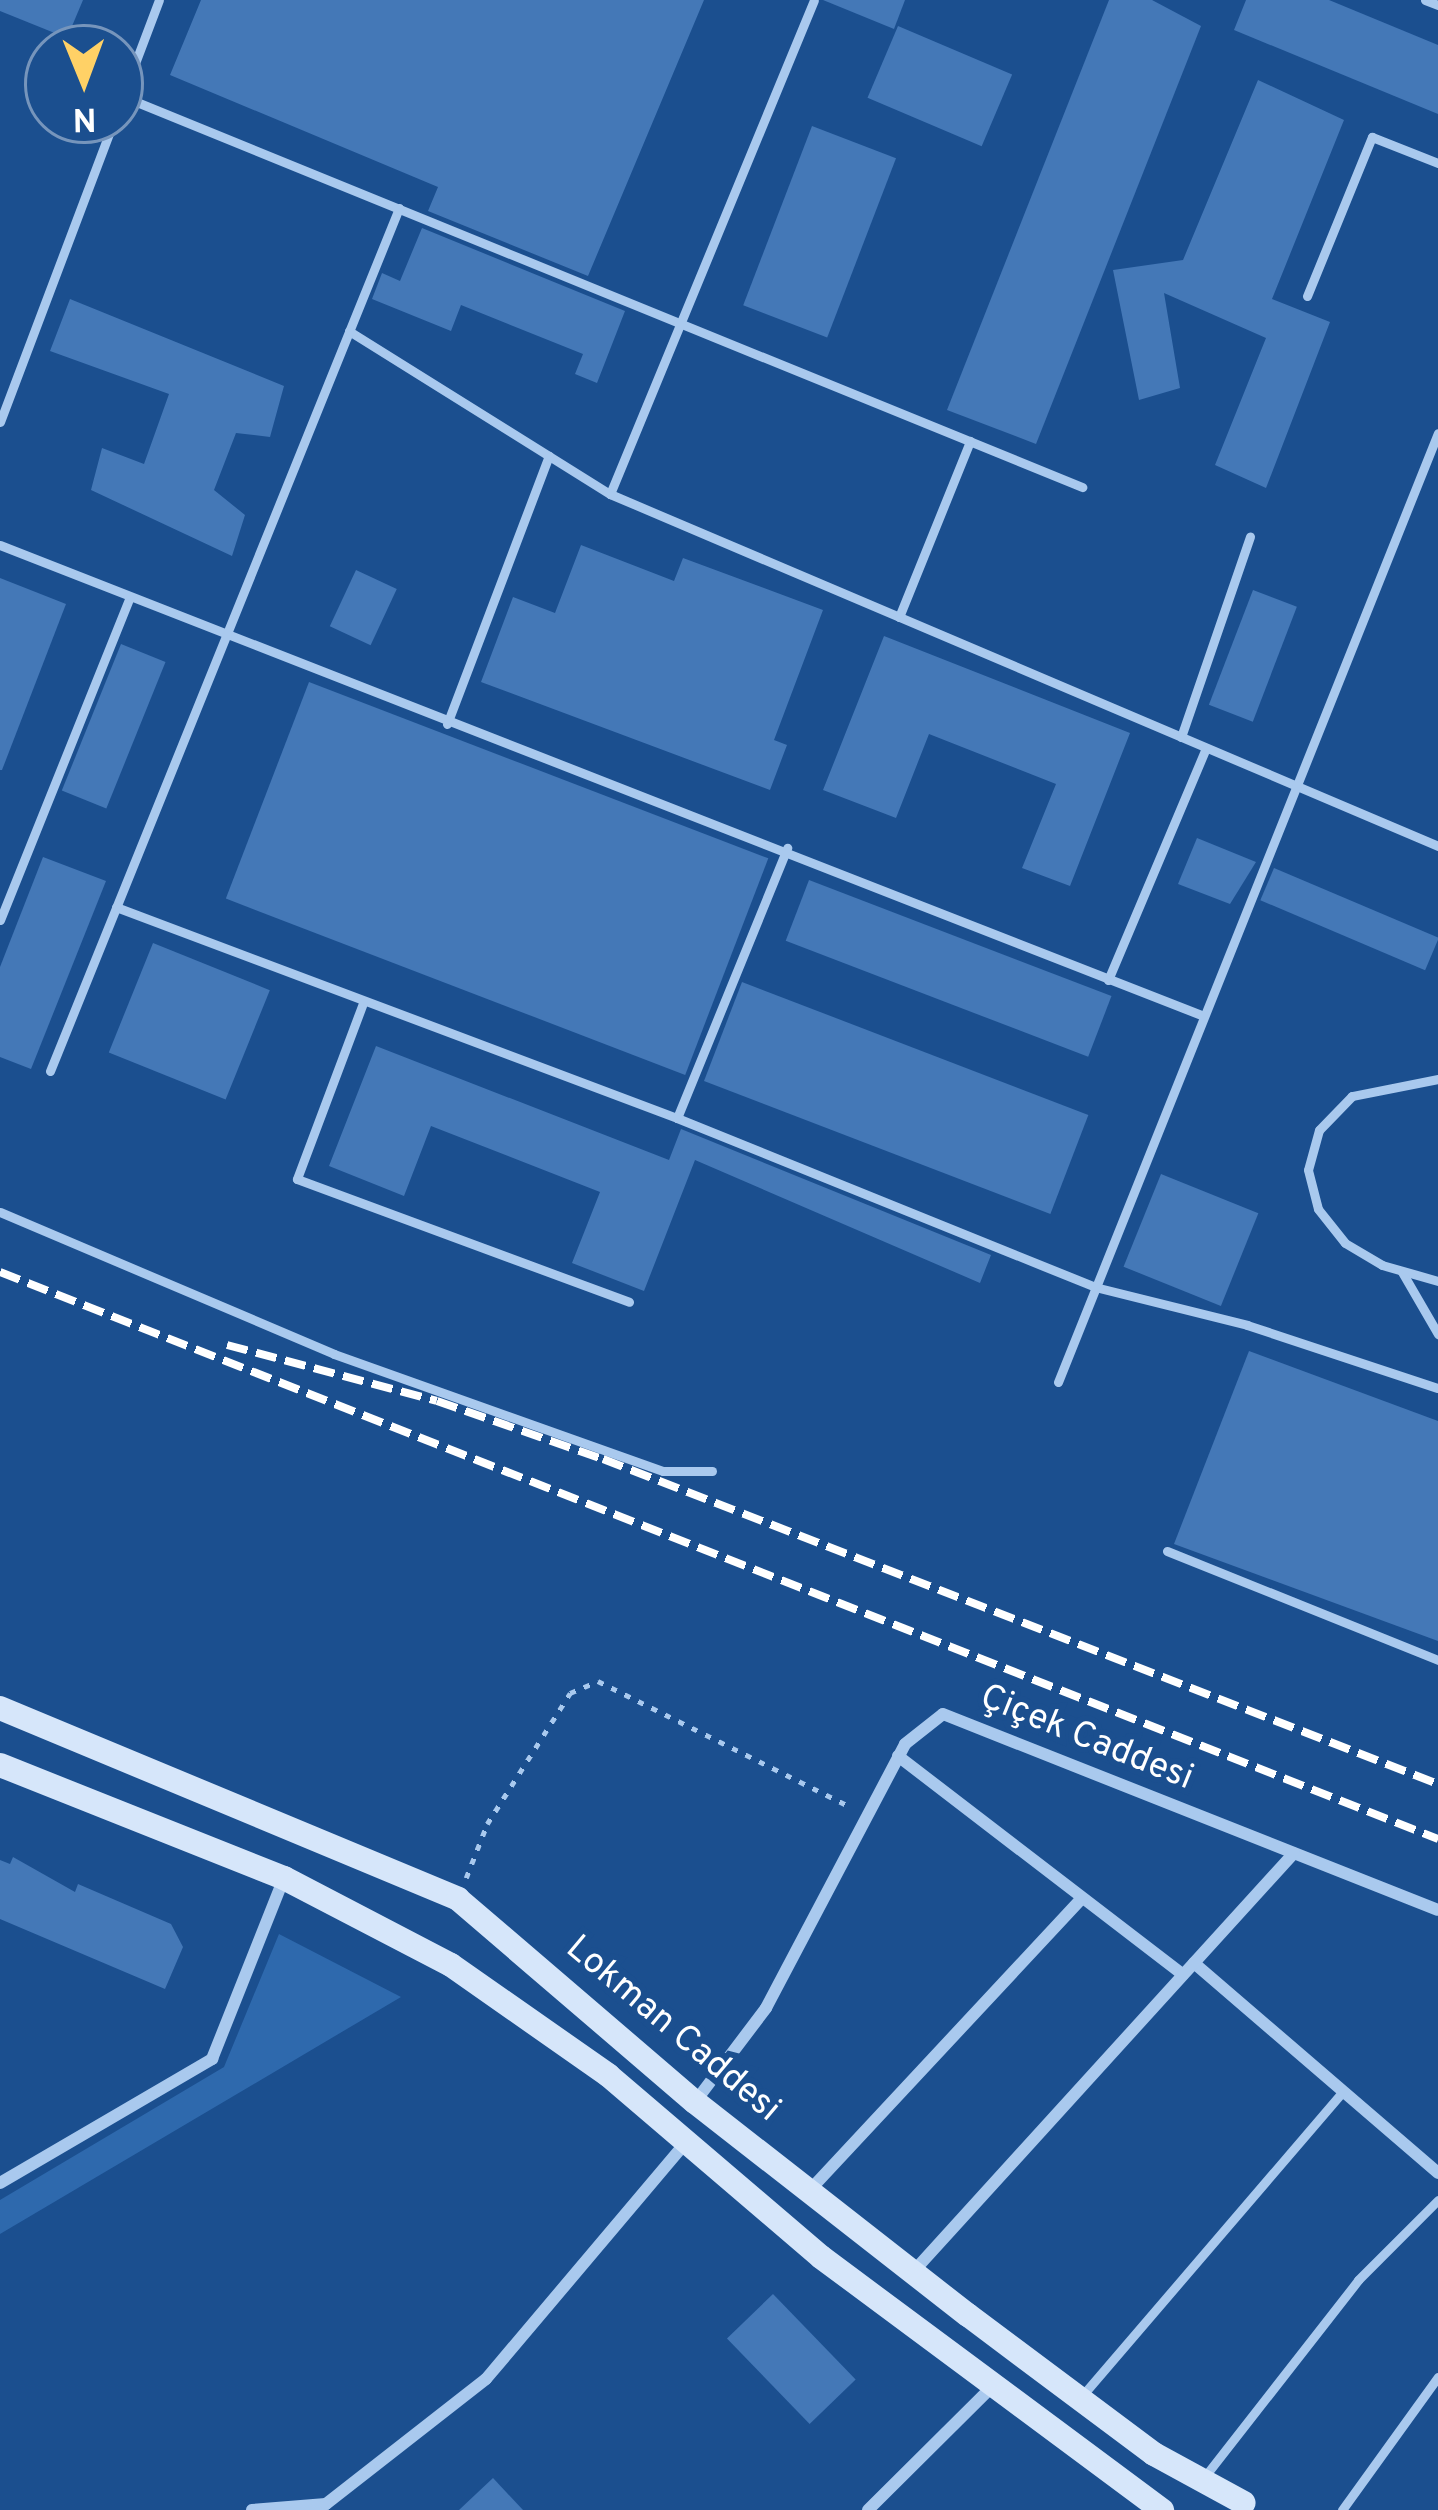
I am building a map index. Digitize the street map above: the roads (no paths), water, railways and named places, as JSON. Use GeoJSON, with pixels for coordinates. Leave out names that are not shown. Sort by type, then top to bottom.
{"type":"FeatureCollection","features":[{"type":"Feature","properties":{"kind":"street","name":"Lokman Caddesi"},"geometry":{"type":"LineString","coordinates":[[0,1708],[458,1899],[695,2102],[913,2272],[1079,2398],[1246,2508]]}},
{"type":"Feature","properties":{"kind":"street","name":"Çiçek Caddesi"},"geometry":{"type":"LineString","coordinates":[[695,2102],[766,2008],[912,1734],[943,1714],[1438,1910]]}},
{"type":"Feature","properties":{"kind":"street"},"geometry":{"type":"LineString","coordinates":[[898,1756],[1183,1975]]}},
{"type":"Feature","properties":{"kind":"street"},"geometry":{"type":"LineString","coordinates":[[0,1765],[284,1878],[505,2000],[991,2388],[1162,2510]]}},
{"type":"Feature","properties":{"kind":"street"},"geometry":{"type":"LineString","coordinates":[[913,2272],[1294,1853]]}},
{"type":"Feature","properties":{"kind":"street"},"geometry":{"type":"LineString","coordinates":[[0,2183],[212,2059],[284,1878]]}},
{"type":"Feature","properties":{"kind":"street"},"geometry":{"type":"LineString","coordinates":[[809,2191],[1082,1898]]}},
{"type":"Feature","properties":{"kind":"street"},"geometry":{"type":"LineString","coordinates":[[1194,1963],[1438,2173]]}},
{"type":"Feature","properties":{"kind":"street"},"geometry":{"type":"LineString","coordinates":[[252,2510],[328,2507],[486,2379],[686,2142]]}},
{"type":"Feature","properties":{"kind":"street"},"geometry":{"type":"LineString","coordinates":[[868,2510],[991,2388]]}},
{"type":"Feature","properties":{"kind":"lane"},"geometry":{"type":"LineString","coordinates":[[144,39],[159,0]]}},
{"type":"Feature","properties":{"kind":"lane"},"geometry":{"type":"LineString","coordinates":[[610,494],[814,0]]}},
{"type":"Feature","properties":{"kind":"lane"},"geometry":{"type":"LineString","coordinates":[[1425,0],[1438,5]]}},
{"type":"Feature","properties":{"kind":"lane"},"geometry":{"type":"LineString","coordinates":[[144,109],[1082,487]]}},
{"type":"Feature","properties":{"kind":"lane"},"geometry":{"type":"LineString","coordinates":[[1307,296],[1372,137],[1438,164]]}},
{"type":"Feature","properties":{"kind":"lane"},"geometry":{"type":"LineString","coordinates":[[0,419],[104,144]]}},
{"type":"Feature","properties":{"kind":"lane"},"geometry":{"type":"LineString","coordinates":[[50,1071],[399,208]]}},
{"type":"Feature","properties":{"kind":"lane"},"geometry":{"type":"LineString","coordinates":[[349,331],[610,494],[1438,846]]}},
{"type":"Feature","properties":{"kind":"lane"},"geometry":{"type":"LineString","coordinates":[[1058,1382],[1201,1015],[1438,433]]}},
{"type":"Feature","properties":{"kind":"lane"},"geometry":{"type":"LineString","coordinates":[[898,617],[970,441]]}},
{"type":"Feature","properties":{"kind":"lane"},"geometry":{"type":"LineString","coordinates":[[447,724],[549,456]]}},
{"type":"Feature","properties":{"kind":"lane"},"geometry":{"type":"LineString","coordinates":[[1181,737],[1250,537]]}},
{"type":"Feature","properties":{"kind":"lane"},"geometry":{"type":"LineString","coordinates":[[0,545],[447,724],[787,848],[1201,1015]]}},
{"type":"Feature","properties":{"kind":"lane"},"geometry":{"type":"LineString","coordinates":[[0,920],[130,597]]}},
{"type":"Feature","properties":{"kind":"lane"},"geometry":{"type":"LineString","coordinates":[[1108,980],[1206,748]]}},
{"type":"Feature","properties":{"kind":"lane"},"geometry":{"type":"LineString","coordinates":[[677,1118],[787,848]]}},
{"type":"Feature","properties":{"kind":"lane"},"geometry":{"type":"LineString","coordinates":[[116,907],[677,1118],[1095,1287],[1247,1325],[1438,1388]]}},
{"type":"Feature","properties":{"kind":"lane"},"geometry":{"type":"LineString","coordinates":[[363,1003],[297,1179],[629,1302]]}},
{"type":"Feature","properties":{"kind":"lane"},"geometry":{"type":"LineString","coordinates":[[1438,1079],[1352,1096],[1328,1118],[1310,1156],[1309,1183],[1325,1221],[1362,1256],[1438,1281]]}},
{"type":"Feature","properties":{"kind":"lane"},"geometry":{"type":"LineString","coordinates":[[0,1212],[334,1354],[663,1471],[712,1472]]}},
{"type":"Feature","properties":{"kind":"lane"},"geometry":{"type":"LineString","coordinates":[[1402,1272],[1438,1334]]}},
{"type":"Feature","properties":{"kind":"lane"},"geometry":{"type":"LineString","coordinates":[[1167,1551],[1438,1660]]}},
{"type":"Feature","properties":{"kind":"lane"},"geometry":{"type":"LineString","coordinates":[[1079,2398],[1343,2091]]}},
{"type":"Feature","properties":{"kind":"lane"},"geometry":{"type":"LineString","coordinates":[[1202,2480],[1358,2280],[1438,2200]]}},
{"type":"Feature","properties":{"kind":"lane"},"geometry":{"type":"LineString","coordinates":[[1342,2510],[1438,2378]]}},
{"type":"Feature","properties":{"kind":"railway"},"geometry":{"type":"LineString","coordinates":[[0,1272],[1438,1839]]}},
{"type":"Feature","properties":{"kind":"railway"},"geometry":{"type":"LineString","coordinates":[[227,1345],[437,1401],[603,1459],[1438,1784]]}}]}
